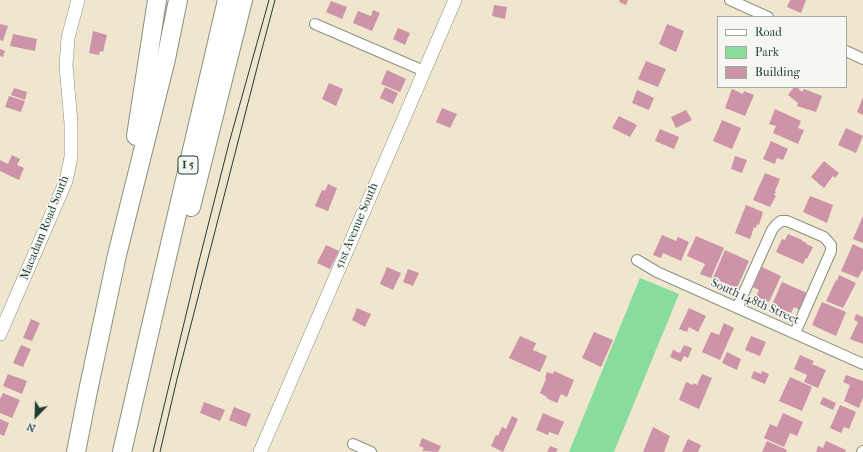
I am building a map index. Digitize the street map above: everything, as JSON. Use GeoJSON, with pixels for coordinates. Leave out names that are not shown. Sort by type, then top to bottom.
{"type":"FeatureCollection","features":[{"type":"Feature","properties":{"kind":"highway"},"geometry":{"type":"LineString","coordinates":[[117,255],[157,0]]}},
{"type":"Feature","properties":{"kind":"highway"},"geometry":{"type":"LineString","coordinates":[[76,452],[117,255],[166,59],[178,0]]}},
{"type":"Feature","properties":{"kind":"highway","name":"I 5"},"geometry":{"type":"LineString","coordinates":[[122,452],[227,0]]}},
{"type":"Feature","properties":{"kind":"highway"},"geometry":{"type":"LineString","coordinates":[[150,330],[186,227],[243,0]]}},
{"type":"Feature","properties":{"kind":"street","name":"Macadam Road South"},"geometry":{"type":"LineString","coordinates":[[0,334],[66,181],[72,157],[71,123],[66,65],[68,38],[78,0]]}},
{"type":"Feature","properties":{"kind":"street","name":"51st Avenue South"},"geometry":{"type":"LineString","coordinates":[[260,452],[455,0]]}},
{"type":"Feature","properties":{"kind":"street"},"geometry":{"type":"LineString","coordinates":[[730,0],[766,16]]}},
{"type":"Feature","properties":{"kind":"street"},"geometry":{"type":"LineString","coordinates":[[315,24],[424,71]]}},
{"type":"Feature","properties":{"kind":"street"},"geometry":{"type":"LineString","coordinates":[[847,51],[863,59]]}},
{"type":"Feature","properties":{"kind":"street"},"geometry":{"type":"LineString","coordinates":[[737,308],[772,230],[781,221],[787,221],[824,237],[831,245],[831,251],[795,333]]}},
{"type":"Feature","properties":{"kind":"street","name":"South 148th Street"},"geometry":{"type":"LineString","coordinates":[[637,260],[657,272],[863,364]]}},
{"type":"Feature","properties":{"kind":"street"},"geometry":{"type":"LineString","coordinates":[[353,444],[371,452]]}},
{"type":"Feature","properties":{"kind":"green space"},"geometry":{"type":"Polygon","coordinates":[[[640,278],[679,294],[614,452],[569,452],[640,278]]]}},
{"type":"Feature","properties":{"kind":"building"},"geometry":{"type":"Polygon","coordinates":[[[620,0],[628,0],[626,5],[619,2],[620,0]]]}},
{"type":"Feature","properties":{"kind":"building"},"geometry":{"type":"Polygon","coordinates":[[[790,0],[806,0],[801,13],[787,7],[790,0]]]}},
{"type":"Feature","properties":{"kind":"building"},"geometry":{"type":"Polygon","coordinates":[[[331,1],[347,7],[342,19],[326,12],[331,1]]]}},
{"type":"Feature","properties":{"kind":"building"},"geometry":{"type":"Polygon","coordinates":[[[494,5],[507,7],[505,19],[492,16],[494,5]]]}},
{"type":"Feature","properties":{"kind":"building"},"geometry":{"type":"Polygon","coordinates":[[[373,10],[380,13],[372,31],[353,23],[358,11],[371,16],[373,10]]]}},
{"type":"Feature","properties":{"kind":"building"},"geometry":{"type":"Polygon","coordinates":[[[0,24],[8,26],[3,41],[0,40],[0,24]]]}},
{"type":"Feature","properties":{"kind":"building"},"geometry":{"type":"Polygon","coordinates":[[[667,24],[684,31],[676,52],[659,44],[667,24]]]}},
{"type":"Feature","properties":{"kind":"building"},"geometry":{"type":"Polygon","coordinates":[[[398,28],[410,33],[405,45],[393,39],[398,28]]]}},
{"type":"Feature","properties":{"kind":"building"},"geometry":{"type":"Polygon","coordinates":[[[93,31],[107,35],[103,52],[100,51],[99,55],[89,53],[93,31]]]}},
{"type":"Feature","properties":{"kind":"building"},"geometry":{"type":"Polygon","coordinates":[[[13,34],[37,39],[35,51],[10,46],[13,34]]]}},
{"type":"Feature","properties":{"kind":"building"},"geometry":{"type":"Polygon","coordinates":[[[0,49],[5,51],[3,57],[0,56],[0,49]]]}},
{"type":"Feature","properties":{"kind":"building"},"geometry":{"type":"Polygon","coordinates":[[[646,61],[666,69],[658,87],[638,79],[646,61]]]}},
{"type":"Feature","properties":{"kind":"building"},"geometry":{"type":"Polygon","coordinates":[[[387,70],[406,79],[400,92],[381,84],[387,70]]]}},
{"type":"Feature","properties":{"kind":"building"},"geometry":{"type":"Polygon","coordinates":[[[329,83],[343,89],[336,106],[322,99],[329,83]]]}},
{"type":"Feature","properties":{"kind":"building"},"geometry":{"type":"Polygon","coordinates":[[[385,87],[398,93],[393,104],[380,98],[385,87]]]}},
{"type":"Feature","properties":{"kind":"building"},"geometry":{"type":"Polygon","coordinates":[[[14,88],[27,92],[25,100],[11,95],[14,88]]]}},
{"type":"Feature","properties":{"kind":"building"},"geometry":{"type":"Polygon","coordinates":[[[793,88],[798,88],[802,92],[804,89],[822,96],[816,112],[797,106],[798,103],[788,95],[793,88]]]}},
{"type":"Feature","properties":{"kind":"building"},"geometry":{"type":"Polygon","coordinates":[[[732,89],[743,94],[744,91],[754,95],[745,116],[725,108],[732,89]]]}},
{"type":"Feature","properties":{"kind":"building"},"geometry":{"type":"Polygon","coordinates":[[[637,90],[654,98],[649,110],[632,103],[637,90]]]}},
{"type":"Feature","properties":{"kind":"building"},"geometry":{"type":"Polygon","coordinates":[[[9,96],[25,101],[21,112],[5,107],[9,96]]]}},
{"type":"Feature","properties":{"kind":"building"},"geometry":{"type":"Polygon","coordinates":[[[863,97],[863,115],[857,112],[863,97]]]}},
{"type":"Feature","properties":{"kind":"building"},"geometry":{"type":"Polygon","coordinates":[[[442,108],[457,114],[450,128],[436,122],[442,108]]]}},
{"type":"Feature","properties":{"kind":"building"},"geometry":{"type":"Polygon","coordinates":[[[775,109],[801,121],[798,128],[804,130],[798,144],[773,133],[776,126],[769,124],[775,109]]]}},
{"type":"Feature","properties":{"kind":"building"},"geometry":{"type":"Polygon","coordinates":[[[686,110],[692,120],[676,128],[671,117],[686,110]]]}},
{"type":"Feature","properties":{"kind":"building"},"geometry":{"type":"Polygon","coordinates":[[[619,116],[637,125],[630,137],[612,128],[619,116]]]}},
{"type":"Feature","properties":{"kind":"building"},"geometry":{"type":"Polygon","coordinates":[[[722,120],[741,128],[732,149],[713,141],[722,120]]]}},
{"type":"Feature","properties":{"kind":"building"},"geometry":{"type":"Polygon","coordinates":[[[846,128],[863,136],[856,153],[838,145],[846,128]]]}},
{"type":"Feature","properties":{"kind":"building"},"geometry":{"type":"Polygon","coordinates":[[[660,129],[679,137],[674,149],[655,141],[660,129]]]}},
{"type":"Feature","properties":{"kind":"building"},"geometry":{"type":"Polygon","coordinates":[[[771,141],[788,149],[783,160],[777,158],[775,164],[763,159],[771,141]]]}},
{"type":"Feature","properties":{"kind":"building"},"geometry":{"type":"Polygon","coordinates":[[[12,155],[20,159],[17,165],[24,168],[19,180],[0,171],[0,160],[8,164],[12,155]]]}},
{"type":"Feature","properties":{"kind":"building"},"geometry":{"type":"Polygon","coordinates":[[[735,156],[747,160],[742,173],[731,169],[735,156]]]}},
{"type":"Feature","properties":{"kind":"building"},"geometry":{"type":"Polygon","coordinates":[[[824,161],[839,173],[835,178],[833,176],[824,188],[811,177],[824,161]]]}},
{"type":"Feature","properties":{"kind":"building"},"geometry":{"type":"Polygon","coordinates":[[[765,173],[780,179],[774,195],[776,196],[770,207],[753,200],[765,173]]]}},
{"type":"Feature","properties":{"kind":"building"},"geometry":{"type":"Polygon","coordinates":[[[328,184],[337,188],[328,211],[315,206],[322,190],[325,191],[328,184]]]}},
{"type":"Feature","properties":{"kind":"building"},"geometry":{"type":"Polygon","coordinates":[[[810,196],[833,205],[827,223],[803,212],[810,196]]]}},
{"type":"Feature","properties":{"kind":"building"},"geometry":{"type":"Polygon","coordinates":[[[746,205],[763,212],[759,225],[757,224],[756,228],[754,227],[750,239],[735,233],[746,205]]]}},
{"type":"Feature","properties":{"kind":"building"},"geometry":{"type":"Polygon","coordinates":[[[863,216],[863,243],[853,239],[863,216]]]}},
{"type":"Feature","properties":{"kind":"building"},"geometry":{"type":"Polygon","coordinates":[[[788,234],[813,247],[803,264],[776,252],[782,239],[785,240],[788,234]]]}},
{"type":"Feature","properties":{"kind":"building"},"geometry":{"type":"Polygon","coordinates":[[[662,235],[676,241],[678,237],[689,242],[681,261],[663,253],[661,258],[653,255],[662,235]]]}},
{"type":"Feature","properties":{"kind":"building"},"geometry":{"type":"Polygon","coordinates":[[[696,236],[724,248],[711,278],[700,274],[705,264],[687,256],[696,236]]]}},
{"type":"Feature","properties":{"kind":"building"},"geometry":{"type":"Polygon","coordinates":[[[853,244],[863,249],[863,269],[858,278],[841,271],[853,244]]]}},
{"type":"Feature","properties":{"kind":"building"},"geometry":{"type":"Polygon","coordinates":[[[326,245],[339,251],[330,269],[317,263],[326,245]]]}},
{"type":"Feature","properties":{"kind":"building"},"geometry":{"type":"Polygon","coordinates":[[[725,250],[749,261],[737,288],[713,278],[725,250]]]}},
{"type":"Feature","properties":{"kind":"building"},"geometry":{"type":"Polygon","coordinates":[[[387,267],[401,273],[393,290],[380,284],[387,267]]]}},
{"type":"Feature","properties":{"kind":"building"},"geometry":{"type":"Polygon","coordinates":[[[762,267],[781,276],[769,302],[756,297],[759,290],[753,287],[762,267]]]}},
{"type":"Feature","properties":{"kind":"building"},"geometry":{"type":"Polygon","coordinates":[[[408,269],[419,273],[413,286],[403,282],[408,269]]]}},
{"type":"Feature","properties":{"kind":"building"},"geometry":{"type":"Polygon","coordinates":[[[839,275],[856,283],[843,308],[826,301],[839,275]]]}},
{"type":"Feature","properties":{"kind":"building"},"geometry":{"type":"Polygon","coordinates":[[[782,282],[807,293],[800,310],[794,307],[791,313],[772,305],[782,282]]]}},
{"type":"Feature","properties":{"kind":"building"},"geometry":{"type":"Polygon","coordinates":[[[822,302],[846,312],[836,336],[812,325],[822,302]]]}},
{"type":"Feature","properties":{"kind":"building"},"geometry":{"type":"Polygon","coordinates":[[[357,308],[371,314],[365,327],[352,320],[357,308]]]}},
{"type":"Feature","properties":{"kind":"building"},"geometry":{"type":"Polygon","coordinates":[[[689,308],[706,316],[698,332],[689,327],[687,332],[679,329],[689,308]]]}},
{"type":"Feature","properties":{"kind":"building"},"geometry":{"type":"Polygon","coordinates":[[[856,314],[863,317],[863,344],[850,339],[858,322],[854,320],[856,314]]]}},
{"type":"Feature","properties":{"kind":"building"},"geometry":{"type":"Polygon","coordinates":[[[31,319],[40,323],[32,341],[23,338],[31,319]]]}},
{"type":"Feature","properties":{"kind":"building"},"geometry":{"type":"Polygon","coordinates":[[[724,323],[734,328],[720,360],[702,352],[711,332],[719,335],[724,323]]]}},
{"type":"Feature","properties":{"kind":"building"},"geometry":{"type":"Polygon","coordinates":[[[594,332],[613,340],[601,367],[582,358],[594,332]]]}},
{"type":"Feature","properties":{"kind":"building"},"geometry":{"type":"Polygon","coordinates":[[[520,336],[536,343],[533,350],[547,356],[540,372],[509,358],[520,336]]]}},
{"type":"Feature","properties":{"kind":"building"},"geometry":{"type":"Polygon","coordinates":[[[751,336],[766,342],[760,356],[745,350],[751,336]]]}},
{"type":"Feature","properties":{"kind":"building"},"geometry":{"type":"Polygon","coordinates":[[[21,345],[31,349],[23,367],[13,363],[21,345]]]}},
{"type":"Feature","properties":{"kind":"building"},"geometry":{"type":"Polygon","coordinates":[[[684,345],[692,348],[688,358],[684,356],[681,362],[670,357],[673,350],[680,353],[684,345]]]}},
{"type":"Feature","properties":{"kind":"building"},"geometry":{"type":"Polygon","coordinates":[[[727,352],[741,359],[737,370],[722,363],[727,352]]]}},
{"type":"Feature","properties":{"kind":"building"},"geometry":{"type":"Polygon","coordinates":[[[800,355],[814,361],[812,364],[826,370],[818,388],[804,382],[807,375],[794,369],[800,355]]]}},
{"type":"Feature","properties":{"kind":"building"},"geometry":{"type":"Polygon","coordinates":[[[554,371],[574,380],[567,397],[561,394],[557,403],[546,398],[547,397],[540,393],[546,379],[547,372],[553,374],[554,371]]]}},
{"type":"Feature","properties":{"kind":"building"},"geometry":{"type":"Polygon","coordinates":[[[754,371],[761,374],[762,371],[769,374],[765,384],[751,378],[754,371]]]}},
{"type":"Feature","properties":{"kind":"building"},"geometry":{"type":"Polygon","coordinates":[[[8,374],[27,381],[22,394],[3,386],[8,374]]]}},
{"type":"Feature","properties":{"kind":"building"},"geometry":{"type":"Polygon","coordinates":[[[702,374],[712,378],[699,409],[679,400],[686,382],[697,385],[702,374]]]}},
{"type":"Feature","properties":{"kind":"building"},"geometry":{"type":"Polygon","coordinates":[[[846,375],[863,381],[863,397],[859,408],[844,401],[850,385],[843,382],[846,375]]]}},
{"type":"Feature","properties":{"kind":"building"},"geometry":{"type":"Polygon","coordinates":[[[790,377],[812,387],[802,411],[779,401],[790,377]]]}},
{"type":"Feature","properties":{"kind":"building"},"geometry":{"type":"Polygon","coordinates":[[[3,393],[20,400],[12,418],[0,413],[0,399],[3,393]]]}},
{"type":"Feature","properties":{"kind":"building"},"geometry":{"type":"Polygon","coordinates":[[[823,397],[836,403],[833,410],[820,404],[823,397]]]}},
{"type":"Feature","properties":{"kind":"building"},"geometry":{"type":"Polygon","coordinates":[[[204,402],[225,410],[220,421],[200,413],[204,402]]]}},
{"type":"Feature","properties":{"kind":"building"},"geometry":{"type":"Polygon","coordinates":[[[840,405],[856,412],[849,429],[844,427],[841,433],[830,428],[840,405]]]}},
{"type":"Feature","properties":{"kind":"building"},"geometry":{"type":"Polygon","coordinates":[[[234,407],[251,414],[246,427],[229,420],[234,407]]]}},
{"type":"Feature","properties":{"kind":"building"},"geometry":{"type":"Polygon","coordinates":[[[543,413],[564,422],[558,435],[549,432],[548,435],[536,430],[543,413]]]}},
{"type":"Feature","properties":{"kind":"building"},"geometry":{"type":"Polygon","coordinates":[[[783,413],[803,422],[797,436],[790,433],[784,447],[764,438],[770,424],[777,427],[783,413]]]}},
{"type":"Feature","properties":{"kind":"building"},"geometry":{"type":"Polygon","coordinates":[[[512,416],[518,419],[503,452],[491,446],[502,427],[506,429],[512,416]]]}},
{"type":"Feature","properties":{"kind":"building"},"geometry":{"type":"Polygon","coordinates":[[[0,419],[9,423],[4,436],[0,434],[0,419]]]}},
{"type":"Feature","properties":{"kind":"building"},"geometry":{"type":"Polygon","coordinates":[[[653,427],[670,436],[664,452],[643,452],[653,427]]]}},
{"type":"Feature","properties":{"kind":"building"},"geometry":{"type":"Polygon","coordinates":[[[422,438],[441,446],[438,452],[422,451],[424,448],[419,446],[422,438]]]}},
{"type":"Feature","properties":{"kind":"building"},"geometry":{"type":"Polygon","coordinates":[[[688,439],[701,445],[698,452],[682,452],[688,439]]]}},
{"type":"Feature","properties":{"kind":"building"},"geometry":{"type":"Polygon","coordinates":[[[767,441],[787,450],[786,452],[762,452],[767,441]]]}},
{"type":"Feature","properties":{"kind":"building"},"geometry":{"type":"Polygon","coordinates":[[[826,441],[846,450],[845,452],[816,452],[818,446],[823,448],[826,441]]]}},
{"type":"Feature","properties":{"kind":"building"},"geometry":{"type":"Polygon","coordinates":[[[550,446],[558,449],[556,452],[547,452],[550,446]]]}},
{"type":"Feature","properties":{"kind":"tram line"},"geometry":{"type":"LineString","coordinates":[[153,452],[229,143],[269,0]]}},
{"type":"Feature","properties":{"kind":"tram line"},"geometry":{"type":"LineString","coordinates":[[160,452],[177,379],[275,0]]}}]}
